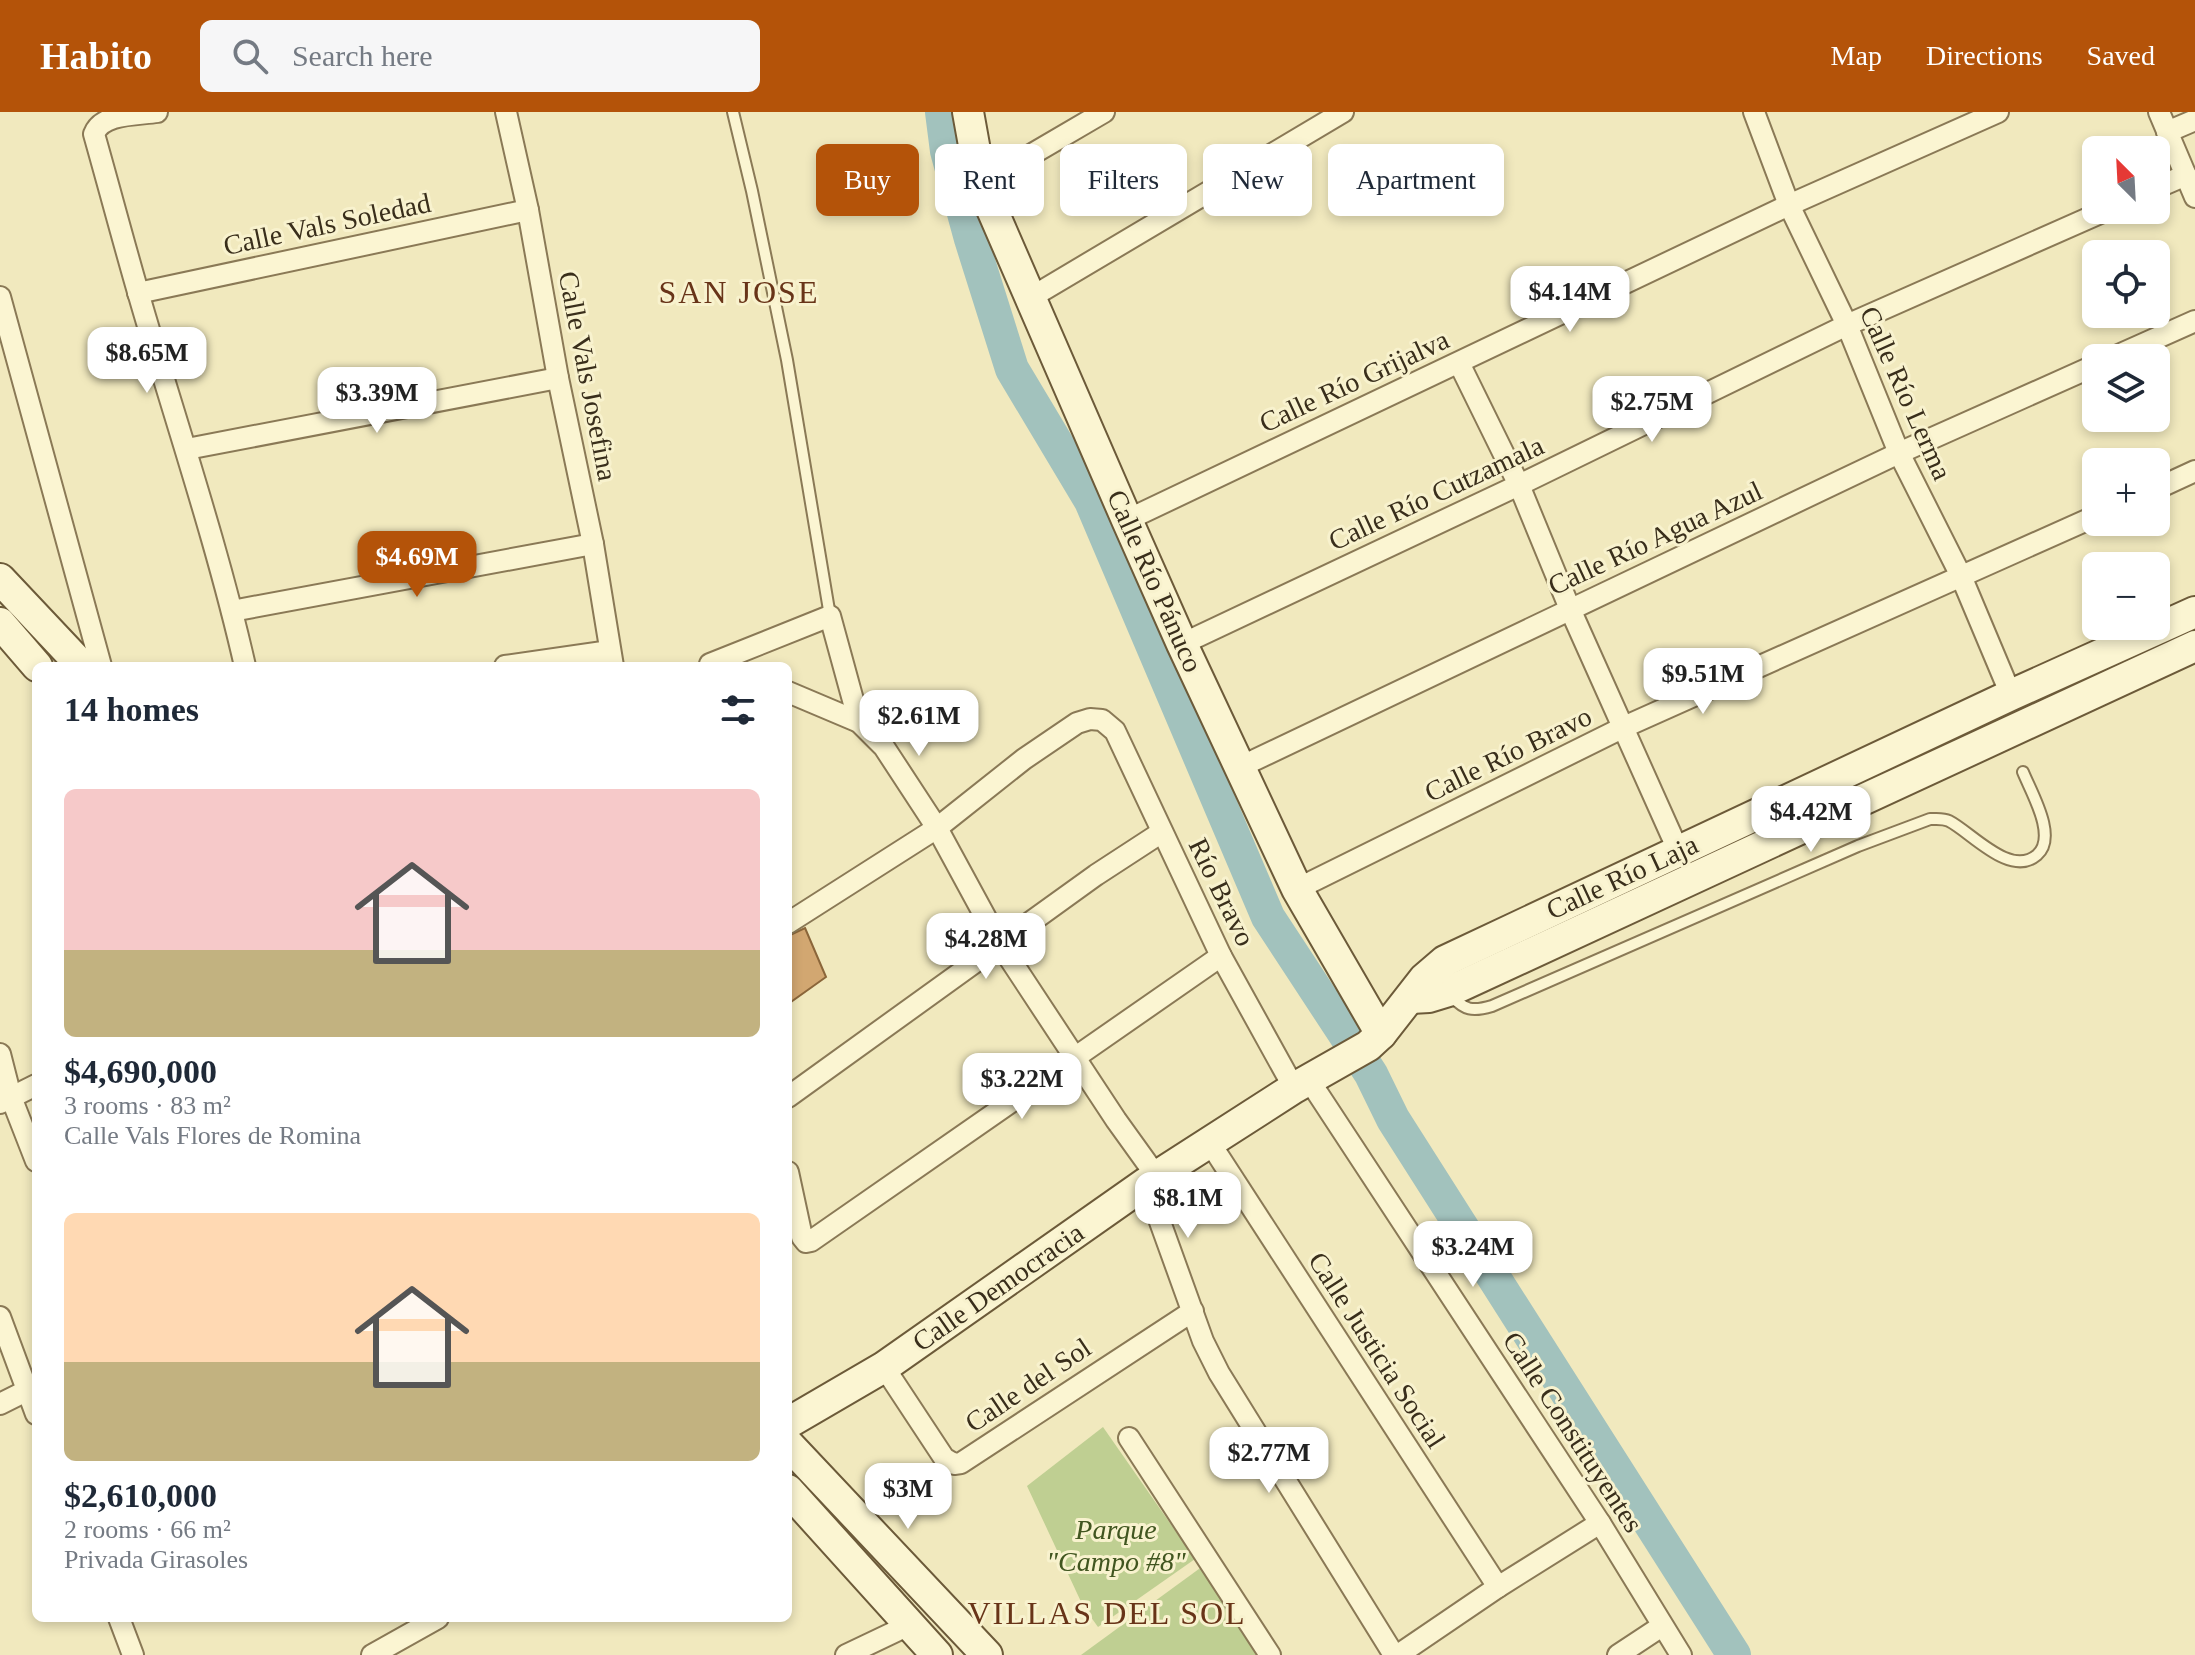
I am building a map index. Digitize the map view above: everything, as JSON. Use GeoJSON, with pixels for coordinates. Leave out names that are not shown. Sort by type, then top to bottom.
{"type":"FeatureCollection","features":[{"type":"Feature","properties":{"kind":"street"},"geometry":{"type":"LineString","coordinates":[[157,112],[105,120],[94,134],[138,293],[187,449],[244,662]]}},
{"type":"Feature","properties":{"kind":"street","name":"Calle Vals Josefina"},"geometry":{"type":"LineString","coordinates":[[506,112],[593,544],[612,658]]}},
{"type":"Feature","properties":{"kind":"street","name":"Calle Río Pánuco"},"geometry":{"type":"LineString","coordinates":[[968,112],[974,144]]}},
{"type":"Feature","properties":{"kind":"street"},"geometry":{"type":"LineString","coordinates":[[1044,147],[1104,112]]}},
{"type":"Feature","properties":{"kind":"street"},"geometry":{"type":"LineString","coordinates":[[1030,298],[1343,112]]}},
{"type":"Feature","properties":{"kind":"street","name":"Calle Río Lerma"},"geometry":{"type":"LineString","coordinates":[[1754,112],[1789,205],[1847,325],[1899,453],[1961,576],[2011,695]]}},
{"type":"Feature","properties":{"kind":"street","name":"Calle Río Grijalva"},"geometry":{"type":"LineString","coordinates":[[1127,520],[1789,205],[1998,112]]}},
{"type":"Feature","properties":{"kind":"street"},"geometry":{"type":"LineString","coordinates":[[2159,112],[2195,197]]}},
{"type":"Feature","properties":{"kind":"street"},"geometry":{"type":"LineString","coordinates":[[2167,132],[2195,120]]}},
{"type":"Feature","properties":{"kind":"street"},"geometry":{"type":"LineString","coordinates":[[2170,182],[2186,175]]}},
{"type":"Feature","properties":{"kind":"street","name":"Calle Vals Soledad"},"geometry":{"type":"LineString","coordinates":[[138,293],[528,210]]}},
{"type":"Feature","properties":{"kind":"street","name":"Calle Río Pánuco"},"geometry":{"type":"LineString","coordinates":[[995,216],[1182,644],[1297,889],[1374,1040]]}},
{"type":"Feature","properties":{"kind":"street","name":"Calle Río Cutzamala"},"geometry":{"type":"LineString","coordinates":[[1182,644],[1847,325],[2082,221]]}},
{"type":"Feature","properties":{"kind":"street"},"geometry":{"type":"LineString","coordinates":[[0,297],[4,330],[100,662]]}},
{"type":"Feature","properties":{"kind":"street"},"geometry":{"type":"LineString","coordinates":[[2143,344],[2195,321]]}},
{"type":"Feature","properties":{"kind":"street"},"geometry":{"type":"LineString","coordinates":[[1459,363],[1519,485],[1570,609],[1678,850]]}},
{"type":"Feature","properties":{"kind":"street","name":"Calle Río Agua Azul"},"geometry":{"type":"LineString","coordinates":[[1240,767],[1899,453],[2082,371]]}},
{"type":"Feature","properties":{"kind":"street"},"geometry":{"type":"LineString","coordinates":[[187,449],[558,378]]}},
{"type":"Feature","properties":{"kind":"street"},"geometry":{"type":"LineString","coordinates":[[2170,483],[2195,471]]}},
{"type":"Feature","properties":{"kind":"street","name":"Calle Río Bravo"},"geometry":{"type":"LineString","coordinates":[[1297,889],[1624,727],[2082,522]]}},
{"type":"Feature","properties":{"kind":"street"},"geometry":{"type":"LineString","coordinates":[[232,611],[593,544]]}},
{"type":"Feature","properties":{"kind":"street"},"geometry":{"type":"LineString","coordinates":[[0,579],[78,662]]}},
{"type":"Feature","properties":{"kind":"street","name":"Calle Río Laja"},"geometry":{"type":"LineString","coordinates":[[1310,1079],[1374,1040],[1424,979],[1445,961],[2195,612]]}},
{"type":"Feature","properties":{"kind":"street"},"geometry":{"type":"LineString","coordinates":[[715,662],[830,616],[859,722]]}},
{"type":"Feature","properties":{"kind":"street"},"geometry":{"type":"LineString","coordinates":[[4,633],[33,662]]}},
{"type":"Feature","properties":{"kind":"street","name":"Calle Río Laja"},"geometry":{"type":"LineString","coordinates":[[1411,998],[1446,992],[2195,646]]}},
{"type":"Feature","properties":{"kind":"street"},"geometry":{"type":"LineString","coordinates":[[558,662],[612,658]]}},
{"type":"Feature","properties":{"kind":"street"},"geometry":{"type":"LineString","coordinates":[[792,694],[859,722],[884,747],[937,828],[1000,944],[1151,1180],[1168,1249],[1203,1341],[1219,1373],[1396,1655],[1600,1523]]}},
{"type":"Feature","properties":{"kind":"street","name":"Río Bravo"},"geometry":{"type":"LineString","coordinates":[[937,828],[1024,759],[1077,723],[1090,719],[1109,724],[1221,956],[1310,1079]]}},
{"type":"Feature","properties":{"kind":"street"},"geometry":{"type":"LineString","coordinates":[[792,920],[937,828]]}},
{"type":"Feature","properties":{"kind":"street"},"geometry":{"type":"LineString","coordinates":[[792,1094],[1096,875],[1162,832]]}},
{"type":"Feature","properties":{"kind":"street"},"geometry":{"type":"LineString","coordinates":[[792,1191],[802,1237],[806,1242],[811,1241],[1221,956]]}},
{"type":"Feature","properties":{"kind":"street"},"geometry":{"type":"LineString","coordinates":[[0,1054],[6,1100],[32,1153]]}},
{"type":"Feature","properties":{"kind":"street","name":"Calle Democracia"},"geometry":{"type":"LineString","coordinates":[[792,1421],[884,1367],[1151,1180],[1310,1079]]}},
{"type":"Feature","properties":{"kind":"street","name":"Calle Constituyentes"},"geometry":{"type":"LineString","coordinates":[[1310,1079],[1600,1523],[1681,1655]]}},
{"type":"Feature","properties":{"kind":"street"},"geometry":{"type":"LineString","coordinates":[[6,1100],[32,1087]]}},
{"type":"Feature","properties":{"kind":"street","name":"Calle Justicia Social"},"geometry":{"type":"LineString","coordinates":[[1210,1143],[1498,1587]]}},
{"type":"Feature","properties":{"kind":"street","name":"Calle del Sol"},"geometry":{"type":"LineString","coordinates":[[884,1367],[944,1458],[949,1462],[961,1463],[1193,1311]]}},
{"type":"Feature","properties":{"kind":"street"},"geometry":{"type":"LineString","coordinates":[[0,1317],[31,1389],[0,1404]]}},
{"type":"Feature","properties":{"kind":"street"},"geometry":{"type":"LineString","coordinates":[[1129,1438],[1270,1655]]}},
{"type":"Feature","properties":{"kind":"street"},"geometry":{"type":"LineString","coordinates":[[792,1448],[987,1655]]}},
{"type":"Feature","properties":{"kind":"street"},"geometry":{"type":"LineString","coordinates":[[792,1494],[937,1655]]}},
{"type":"Feature","properties":{"kind":"street"},"geometry":{"type":"LineString","coordinates":[[121,1622],[133,1655]]}},
{"type":"Feature","properties":{"kind":"street"},"geometry":{"type":"LineString","coordinates":[[372,1655],[431,1622]]}},
{"type":"Feature","properties":{"kind":"street"},"geometry":{"type":"LineString","coordinates":[[846,1655],[909,1625]]}},
{"type":"Feature","properties":{"kind":"street"},"geometry":{"type":"LineString","coordinates":[[1618,1655],[1662,1626]]}},
{"type":"Feature","properties":{"kind":"lane"},"geometry":{"type":"LineString","coordinates":[[733,112],[787,360],[830,616]]}},
{"type":"Feature","properties":{"kind":"lane"},"geometry":{"type":"LineString","coordinates":[[1446,992],[1460,1006],[1468,1009],[1492,1006],[1844,852],[1930,819],[1950,821],[1976,842],[2007,859],[2024,861],[2032,858],[2045,842],[2045,827],[2023,772]]}},
{"type":"Feature","properties":{"kind":"green space","name":"Parque \"Campo #8\""},"geometry":{"type":"Polygon","coordinates":[[[1103,1427],[1195,1559],[1098,1627],[1083,1606],[1027,1486],[1103,1427]]]}},
{"type":"Feature","properties":{"kind":"green space"},"geometry":{"type":"Polygon","coordinates":[[[1203,1566],[1261,1655],[1081,1655],[1203,1566]]]}},
{"type":"Feature","properties":{"kind":"building"},"geometry":{"type":"Polygon","coordinates":[[[805,928],[826,977],[792,1001],[792,934],[805,928]]]}},
{"type":"Feature","properties":{"kind":"waterway"},"geometry":{"type":"LineString","coordinates":[[942,112],[947,151],[1012,369],[1091,501],[1268,917],[1371,1074],[1393,1119],[1734,1655]]}},
{"type":"Feature","properties":{"kind":"district","name":"SAN JOSE"},"geometry":{"type":"Point","coordinates":[739,292]}},
{"type":"Feature","properties":{"kind":"district","name":"VILLAS DEL SOL"},"geometry":{"type":"Point","coordinates":[1107,1613]}}]}
